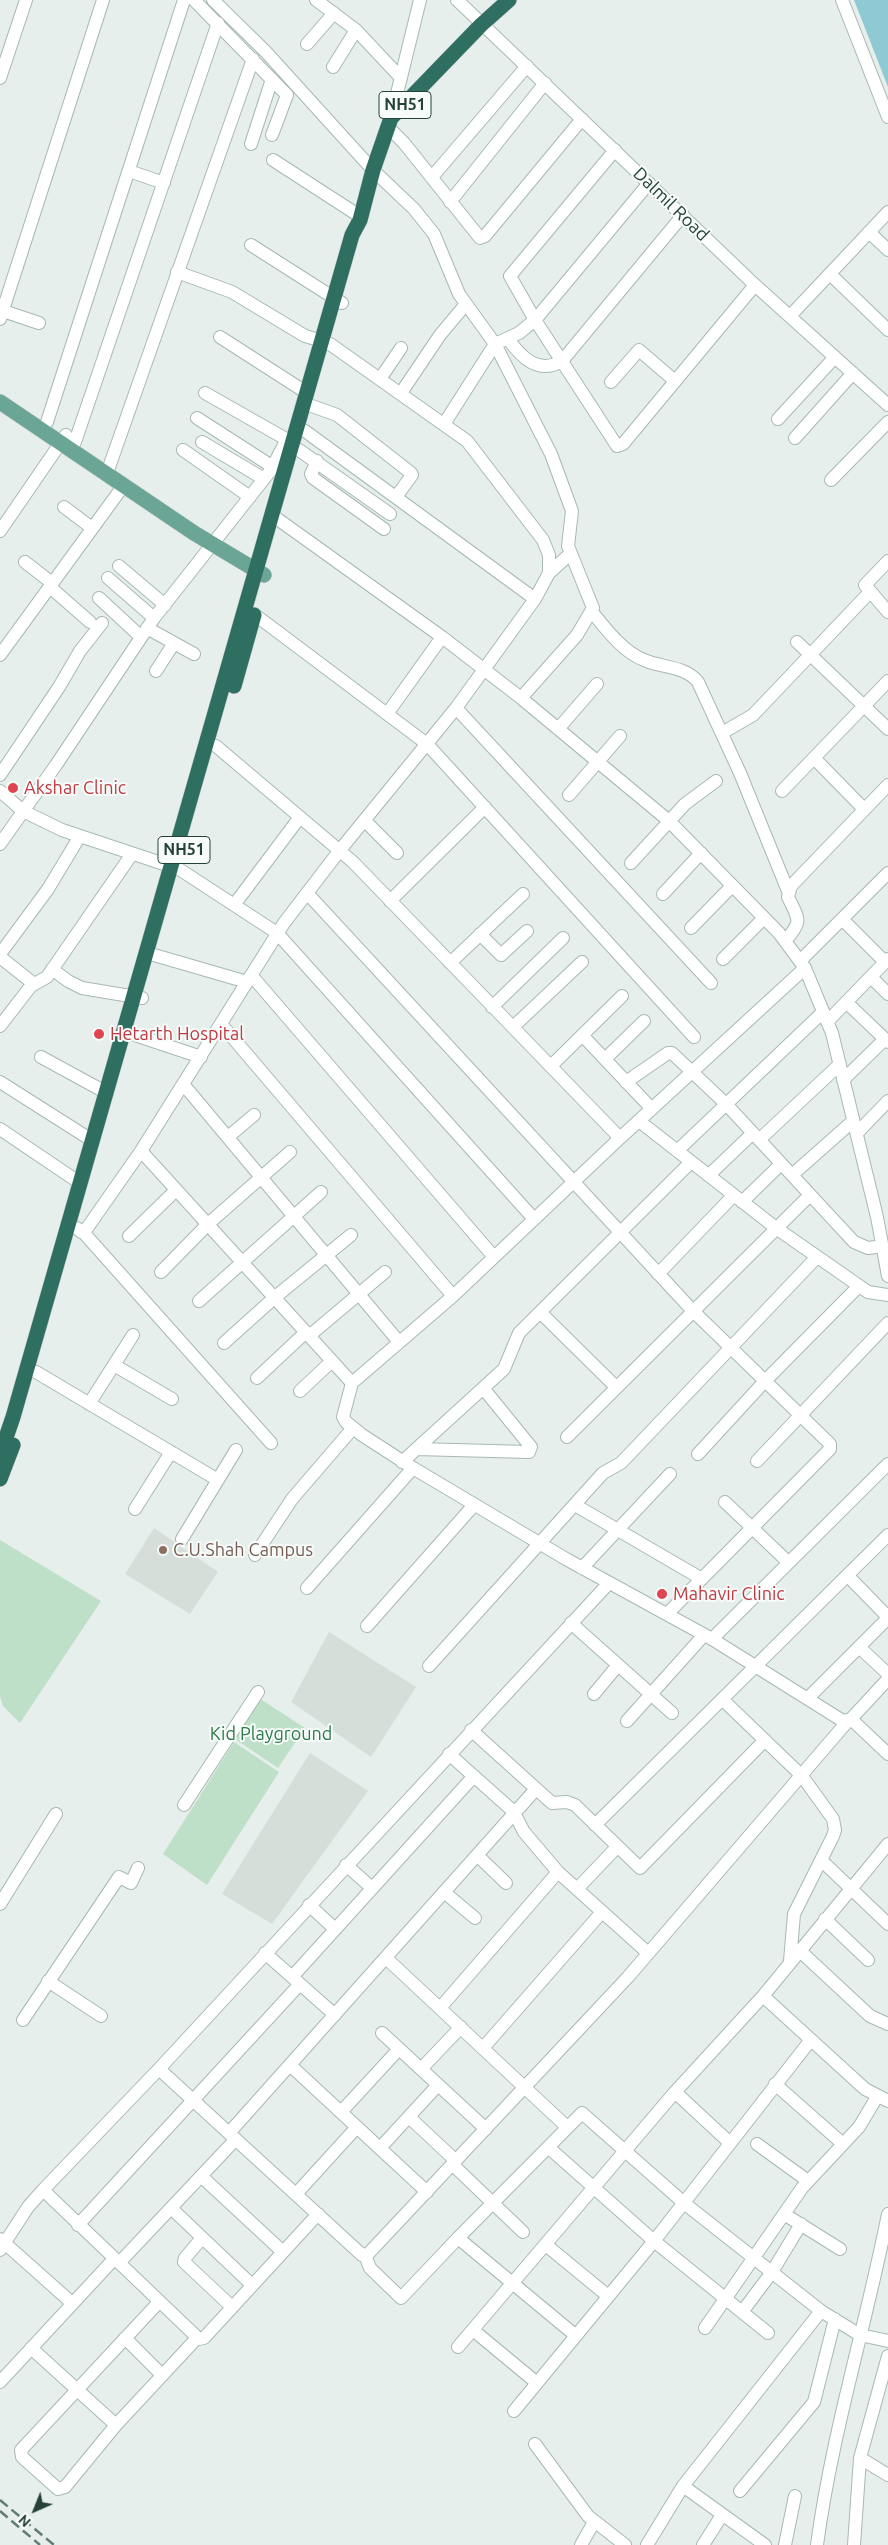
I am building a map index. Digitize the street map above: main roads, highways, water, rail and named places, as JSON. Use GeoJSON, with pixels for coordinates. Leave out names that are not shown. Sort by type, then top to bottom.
{"type":"FeatureCollection","features":[{"type":"Feature","properties":{"kind":"highway","name":"NH51"},"geometry":{"type":"LineString","coordinates":[[492,14],[502,0]]}},
{"type":"Feature","properties":{"kind":"highway","name":"NH51"},"geometry":{"type":"LineString","coordinates":[[0,1479],[19,1430],[80,1230],[132,1034],[139,998],[175,868],[295,445],[338,301],[352,235],[360,218],[389,122],[481,25],[509,0]]}},
{"type":"Feature","properties":{"kind":"highway","name":"NH51"},"geometry":{"type":"LineString","coordinates":[[295,445],[305,431],[309,399]]}},
{"type":"Feature","properties":{"kind":"highway","name":"NH51"},"geometry":{"type":"LineString","coordinates":[[0,1455],[13,1417],[107,1093],[154,955],[175,868],[216,746],[254,614],[260,572]]}},
{"type":"Feature","properties":{"kind":"main road"},"geometry":{"type":"LineString","coordinates":[[0,390],[47,422],[67,440],[108,470],[193,525],[209,541]]}},
{"type":"Feature","properties":{"kind":"main road"},"geometry":{"type":"LineString","coordinates":[[0,402],[67,440]]}},
{"type":"Feature","properties":{"kind":"main road"},"geometry":{"type":"LineString","coordinates":[[108,470],[124,484],[194,533],[260,572]]}},
{"type":"Feature","properties":{"kind":"water"},"geometry":{"type":"Polygon","coordinates":[[[854,0],[888,0],[888,87],[854,0]]]}},
{"type":"Feature","properties":{"kind":"railway"},"geometry":{"type":"LineString","coordinates":[[0,2500],[54,2545]]}},
{"type":"Feature","properties":{"kind":"railway"},"geometry":{"type":"LineString","coordinates":[[0,2511],[40,2545]]}},
{"type":"Feature","properties":{"kind":"place","name":"Akshar Clinic"},"geometry":{"type":"Point","coordinates":[13,788]}},
{"type":"Feature","properties":{"kind":"place","name":"Hetarth Hospital"},"geometry":{"type":"Point","coordinates":[99,1034]}},
{"type":"Feature","properties":{"kind":"place","name":"C.U.Shah Campus"},"geometry":{"type":"Point","coordinates":[163,1550]}},
{"type":"Feature","properties":{"kind":"place","name":"Mahavir Clinic"},"geometry":{"type":"Point","coordinates":[662,1594]}},
{"type":"Feature","properties":{"kind":"park label","name":"Kid Playground"},"geometry":{"type":"Point","coordinates":[271,1734]}}]}
